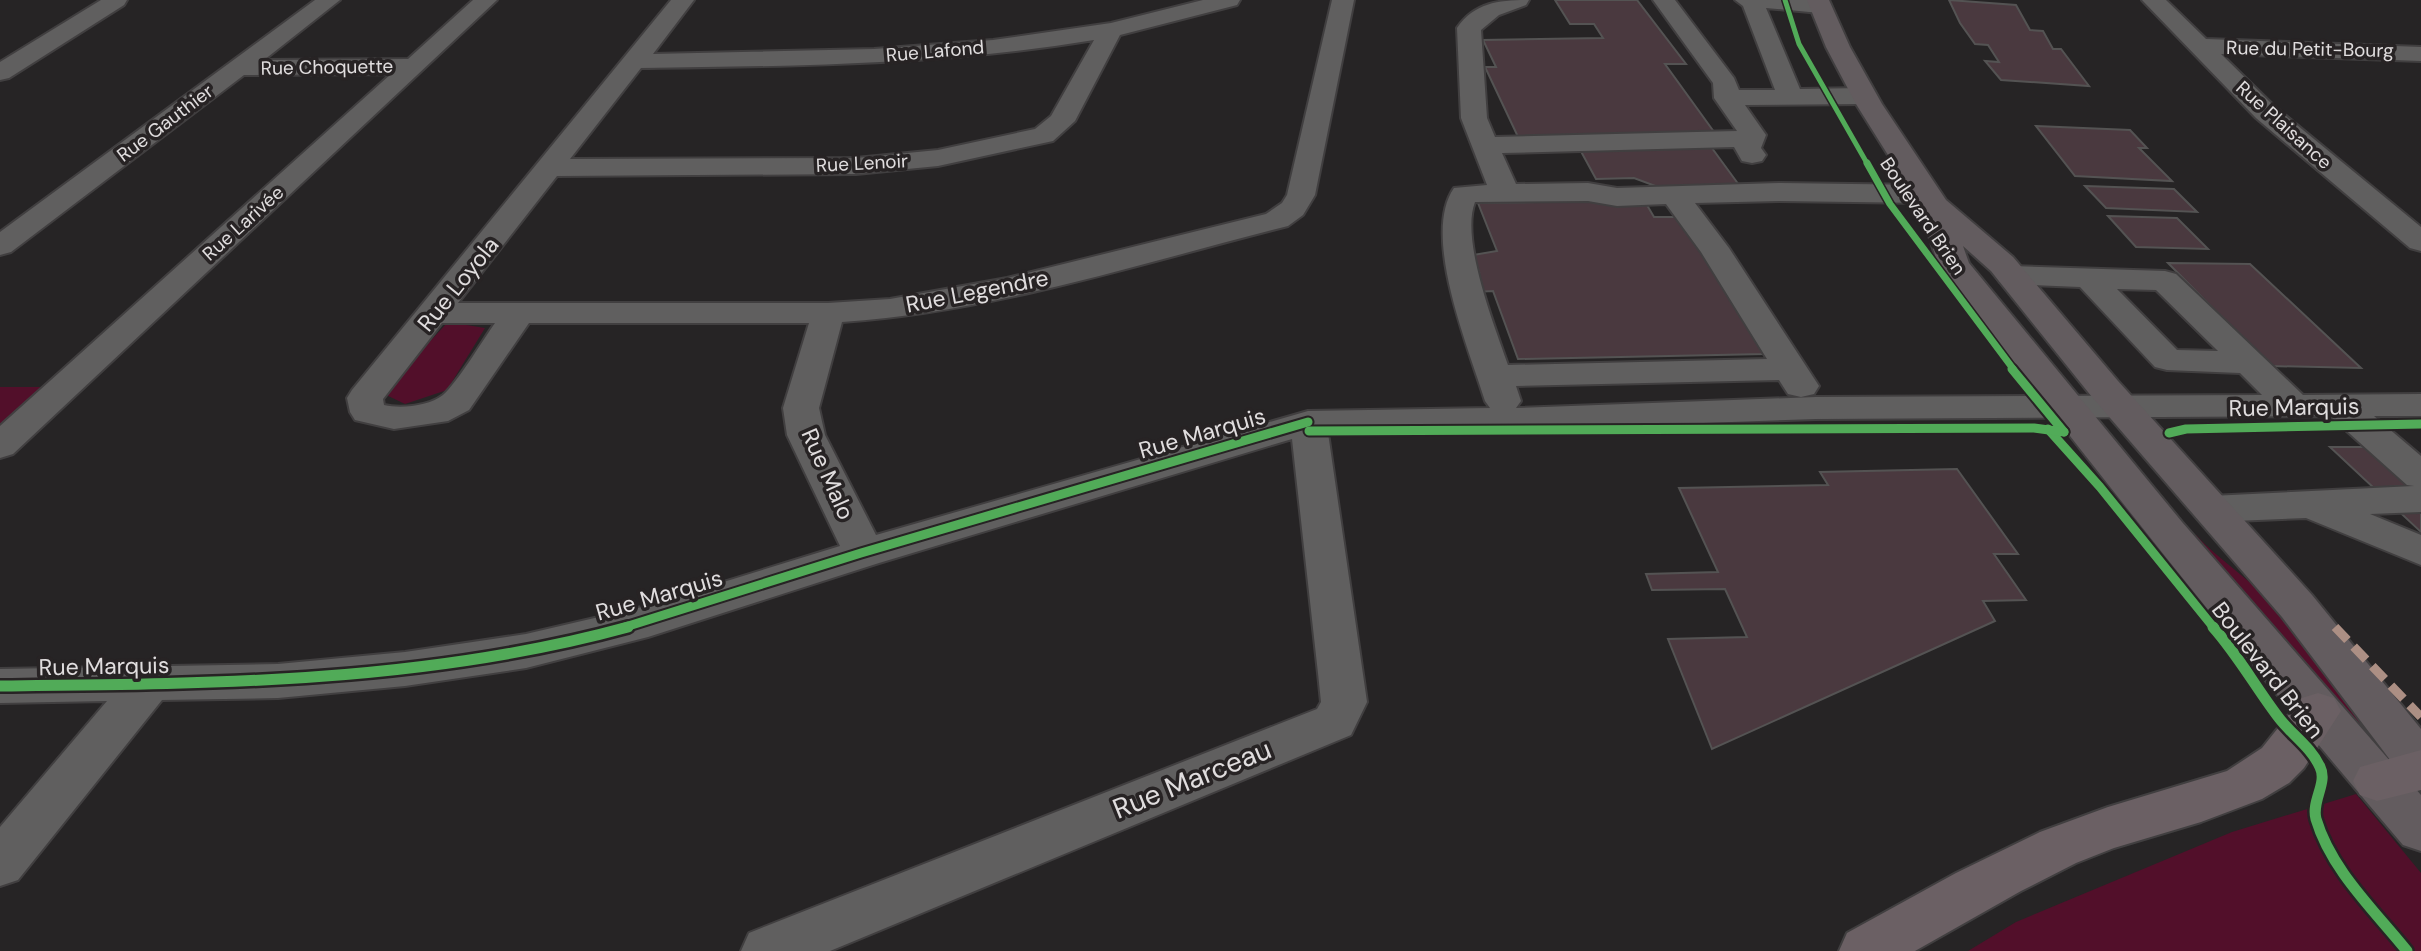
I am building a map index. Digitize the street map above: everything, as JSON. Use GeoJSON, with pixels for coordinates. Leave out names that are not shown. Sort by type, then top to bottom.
{"type":"FeatureCollection","features":[{"type":"Feature","properties":{"kind":"highway"},"geometry":{"type":"LineString","coordinates":[[1866,951],[2019,866],[2085,836],[2205,798],[2263,775],[2285,757],[2318,712]]}},
{"type":"Feature","properties":{"kind":"main road","name":"Boulevard Brien"},"geometry":{"type":"LineString","coordinates":[[1819,3],[1864,96],[1931,200],[1954,265],[2318,712],[2406,772]]}},
{"type":"Feature","properties":{"kind":"main road","name":"Boulevard Brien"},"geometry":{"type":"LineString","coordinates":[[1931,200],[2011,275],[2121,408],[2297,606],[2406,772],[2421,830]]}},
{"type":"Feature","properties":{"kind":"street"},"geometry":{"type":"LineString","coordinates":[[0,73],[116,0]]}},
{"type":"Feature","properties":{"kind":"street","name":"Rue Gauthier"},"geometry":{"type":"LineString","coordinates":[[0,246],[329,0]]}},
{"type":"Feature","properties":{"kind":"street","name":"Rue Larivée"},"geometry":{"type":"LineString","coordinates":[[0,446],[486,0]]}},
{"type":"Feature","properties":{"kind":"street","name":"Rue Loyola"},"geometry":{"type":"LineString","coordinates":[[519,313],[456,402],[435,413],[394,418],[368,412],[365,398],[551,169],[683,0]]}},
{"type":"Feature","properties":{"kind":"street","name":"Rue Lafond"},"geometry":{"type":"LineString","coordinates":[[636,61],[854,58],[985,47],[1111,30],[1229,0]]}},
{"type":"Feature","properties":{"kind":"street","name":"Rue Legendre"},"geometry":{"type":"LineString","coordinates":[[435,313],[828,313],[890,309],[1007,288],[1277,220],[1293,209],[1301,195],[1343,0]]}},
{"type":"Feature","properties":{"kind":"street"},"geometry":{"type":"LineString","coordinates":[[1505,193],[1474,118],[1469,28],[1491,10],[1518,0]]}},
{"type":"Feature","properties":{"kind":"street"},"geometry":{"type":"LineString","coordinates":[[1664,0],[1726,83],[1727,97],[1753,135],[1749,139],[1747,149],[1788,202]]}},
{"type":"Feature","properties":{"kind":"street"},"geometry":{"type":"LineString","coordinates":[[1746,0],[1819,3]]}},
{"type":"Feature","properties":{"kind":"street","name":"Rue Plaisance"},"geometry":{"type":"LineString","coordinates":[[2153,0],[2265,112],[2421,242]]}},
{"type":"Feature","properties":{"kind":"street"},"geometry":{"type":"LineString","coordinates":[[1752,1],[1790,95]]}},
{"type":"Feature","properties":{"kind":"street","name":"Rue Lenoir"},"geometry":{"type":"LineString","coordinates":[[551,169],[856,166],[938,158],[1044,135],[1062,121],[1111,30]]}},
{"type":"Feature","properties":{"kind":"street","name":"Rue du Petit-Bourg"},"geometry":{"type":"LineString","coordinates":[[2199,46],[2421,54]]}},
{"type":"Feature","properties":{"kind":"street","name":"Rue Choquette"},"geometry":{"type":"LineString","coordinates":[[239,68],[415,66]]}},
{"type":"Feature","properties":{"kind":"street"},"geometry":{"type":"LineString","coordinates":[[1727,97],[1864,96]]}},
{"type":"Feature","properties":{"kind":"street"},"geometry":{"type":"LineString","coordinates":[[1486,145],[1749,139]]}},
{"type":"Feature","properties":{"kind":"street"},"geometry":{"type":"LineString","coordinates":[[1509,419],[1462,274],[1457,241],[1458,201],[1464,194],[1588,192],[1617,197],[1675,195],[1788,202],[1931,200]]}},
{"type":"Feature","properties":{"kind":"street"},"geometry":{"type":"LineString","coordinates":[[1675,195],[1714,248],[1816,408]]}},
{"type":"Feature","properties":{"kind":"street"},"geometry":{"type":"LineString","coordinates":[[2386,215],[2421,215]]}},
{"type":"Feature","properties":{"kind":"street"},"geometry":{"type":"LineString","coordinates":[[2011,275],[2165,281],[2294,406]]}},
{"type":"Feature","properties":{"kind":"street"},"geometry":{"type":"LineString","coordinates":[[2089,278],[2167,359],[2250,363]]}},
{"type":"Feature","properties":{"kind":"street","name":"Rue Malo"},"geometry":{"type":"LineString","coordinates":[[828,313],[801,408],[806,435],[864,553]]}},
{"type":"Feature","properties":{"kind":"street"},"geometry":{"type":"LineString","coordinates":[[1496,376],[1790,369]]}},
{"type":"Feature","properties":{"kind":"street","name":"Rue Marquis"},"geometry":{"type":"LineString","coordinates":[[0,686],[148,685],[303,678],[405,669],[526,651],[648,621],[864,553],[1308,422],[1509,419],[1816,408],[2421,405]]}},
{"type":"Feature","properties":{"kind":"street"},"geometry":{"type":"LineString","coordinates":[[2340,406],[2421,476]]}},
{"type":"Feature","properties":{"kind":"street","name":"Rue Marceau"},"geometry":{"type":"LineString","coordinates":[[768,951],[1334,722],[1344,702],[1308,422]]}},
{"type":"Feature","properties":{"kind":"street"},"geometry":{"type":"LineString","coordinates":[[2375,437],[2421,436]]}},
{"type":"Feature","properties":{"kind":"street"},"geometry":{"type":"LineString","coordinates":[[2211,509],[2421,499]]}},
{"type":"Feature","properties":{"kind":"street"},"geometry":{"type":"LineString","coordinates":[[2309,505],[2421,551]]}},
{"type":"Feature","properties":{"kind":"street"},"geometry":{"type":"LineString","coordinates":[[0,864],[148,685]]}},
{"type":"Feature","properties":{"kind":"shaded area"},"geometry":{"type":"Polygon","coordinates":[[[448,322],[485,328],[447,390],[405,404],[382,393],[448,322]]]}},
{"type":"Feature","properties":{"kind":"shaded area"},"geometry":{"type":"Polygon","coordinates":[[[0,387],[65,387],[0,446],[0,387]]]}},
{"type":"Feature","properties":{"kind":"shaded area"},"geometry":{"type":"Polygon","coordinates":[[[2190,535],[2196,535],[2268,600],[2307,647],[2366,730],[2358,730],[2190,535]]]}},
{"type":"Feature","properties":{"kind":"shaded area"},"geometry":{"type":"Polygon","coordinates":[[[2356,794],[2421,873],[2421,951],[1968,951],[2016,922],[2232,832],[2356,794]]]}},
{"type":"Feature","properties":{"kind":"building"},"geometry":{"type":"Polygon","coordinates":[[[1555,0],[1637,0],[1686,64],[1665,64],[1717,136],[1519,139],[1485,67],[1496,67],[1483,40],[1603,38],[1594,24],[1570,24],[1555,0]]]}},
{"type":"Feature","properties":{"kind":"building"},"geometry":{"type":"Polygon","coordinates":[[[1949,0],[2016,5],[2030,30],[2043,31],[2053,49],[2061,49],[2089,86],[2001,80],[1985,61],[1999,62],[1988,45],[1975,44],[1960,23],[1949,0]]]}},
{"type":"Feature","properties":{"kind":"building"},"geometry":{"type":"Polygon","coordinates":[[[2036,126],[2130,130],[2147,148],[2139,148],[2172,181],[2075,176],[2036,126]]]}},
{"type":"Feature","properties":{"kind":"building"},"geometry":{"type":"Polygon","coordinates":[[[1709,144],[1739,185],[1658,187],[1634,178],[1596,179],[1578,146],[1709,144]]]}},
{"type":"Feature","properties":{"kind":"building"},"geometry":{"type":"Polygon","coordinates":[[[2085,186],[2174,189],[2197,212],[2106,208],[2085,186]]]}},
{"type":"Feature","properties":{"kind":"building"},"geometry":{"type":"Polygon","coordinates":[[[1644,200],[1654,217],[1679,217],[1764,354],[1518,359],[1493,291],[1475,292],[1468,272],[1479,272],[1473,255],[1497,251],[1478,203],[1644,200]]]}},
{"type":"Feature","properties":{"kind":"building"},"geometry":{"type":"Polygon","coordinates":[[[2108,216],[2177,218],[2208,249],[2136,247],[2108,216]]]}},
{"type":"Feature","properties":{"kind":"building"},"geometry":{"type":"Polygon","coordinates":[[[2168,263],[2250,264],[2361,368],[2270,366],[2168,263]]]}},
{"type":"Feature","properties":{"kind":"building"},"geometry":{"type":"Polygon","coordinates":[[[2330,447],[2367,447],[2421,495],[2421,532],[2330,447]]]}},
{"type":"Feature","properties":{"kind":"building"},"geometry":{"type":"Polygon","coordinates":[[[1957,469],[2018,554],[1994,554],[2026,600],[1983,601],[1995,621],[1712,749],[1668,639],[1747,637],[1725,589],[1652,590],[1646,574],[1718,572],[1679,488],[1828,485],[1820,472],[1957,469]]]}},
{"type":"Feature","properties":{"kind":"marked path"},"geometry":{"type":"LineString","coordinates":[[2335,627],[2421,717]]}},
{"type":"Feature","properties":{"kind":"cycle path"},"geometry":{"type":"LineString","coordinates":[[1785,0],[1799,44],[1890,204],[2009,365],[2034,392],[2064,432]]}},
{"type":"Feature","properties":{"kind":"cycle path"},"geometry":{"type":"LineString","coordinates":[[0,686],[197,683],[328,676],[459,662],[524,651],[652,620],[861,553],[1308,422]]}},
{"type":"Feature","properties":{"kind":"cycle path"},"geometry":{"type":"LineString","coordinates":[[2169,433],[2186,429],[2421,424]]}},
{"type":"Feature","properties":{"kind":"cycle path"},"geometry":{"type":"LineString","coordinates":[[1309,431],[2034,428],[2064,432]]}},
{"type":"Feature","properties":{"kind":"cycle path"},"geometry":{"type":"LineString","coordinates":[[2048,429],[2117,507],[2181,590],[2236,654],[2278,716],[2318,762],[2323,774],[2314,808],[2320,831],[2341,867],[2407,951]]}}]}
